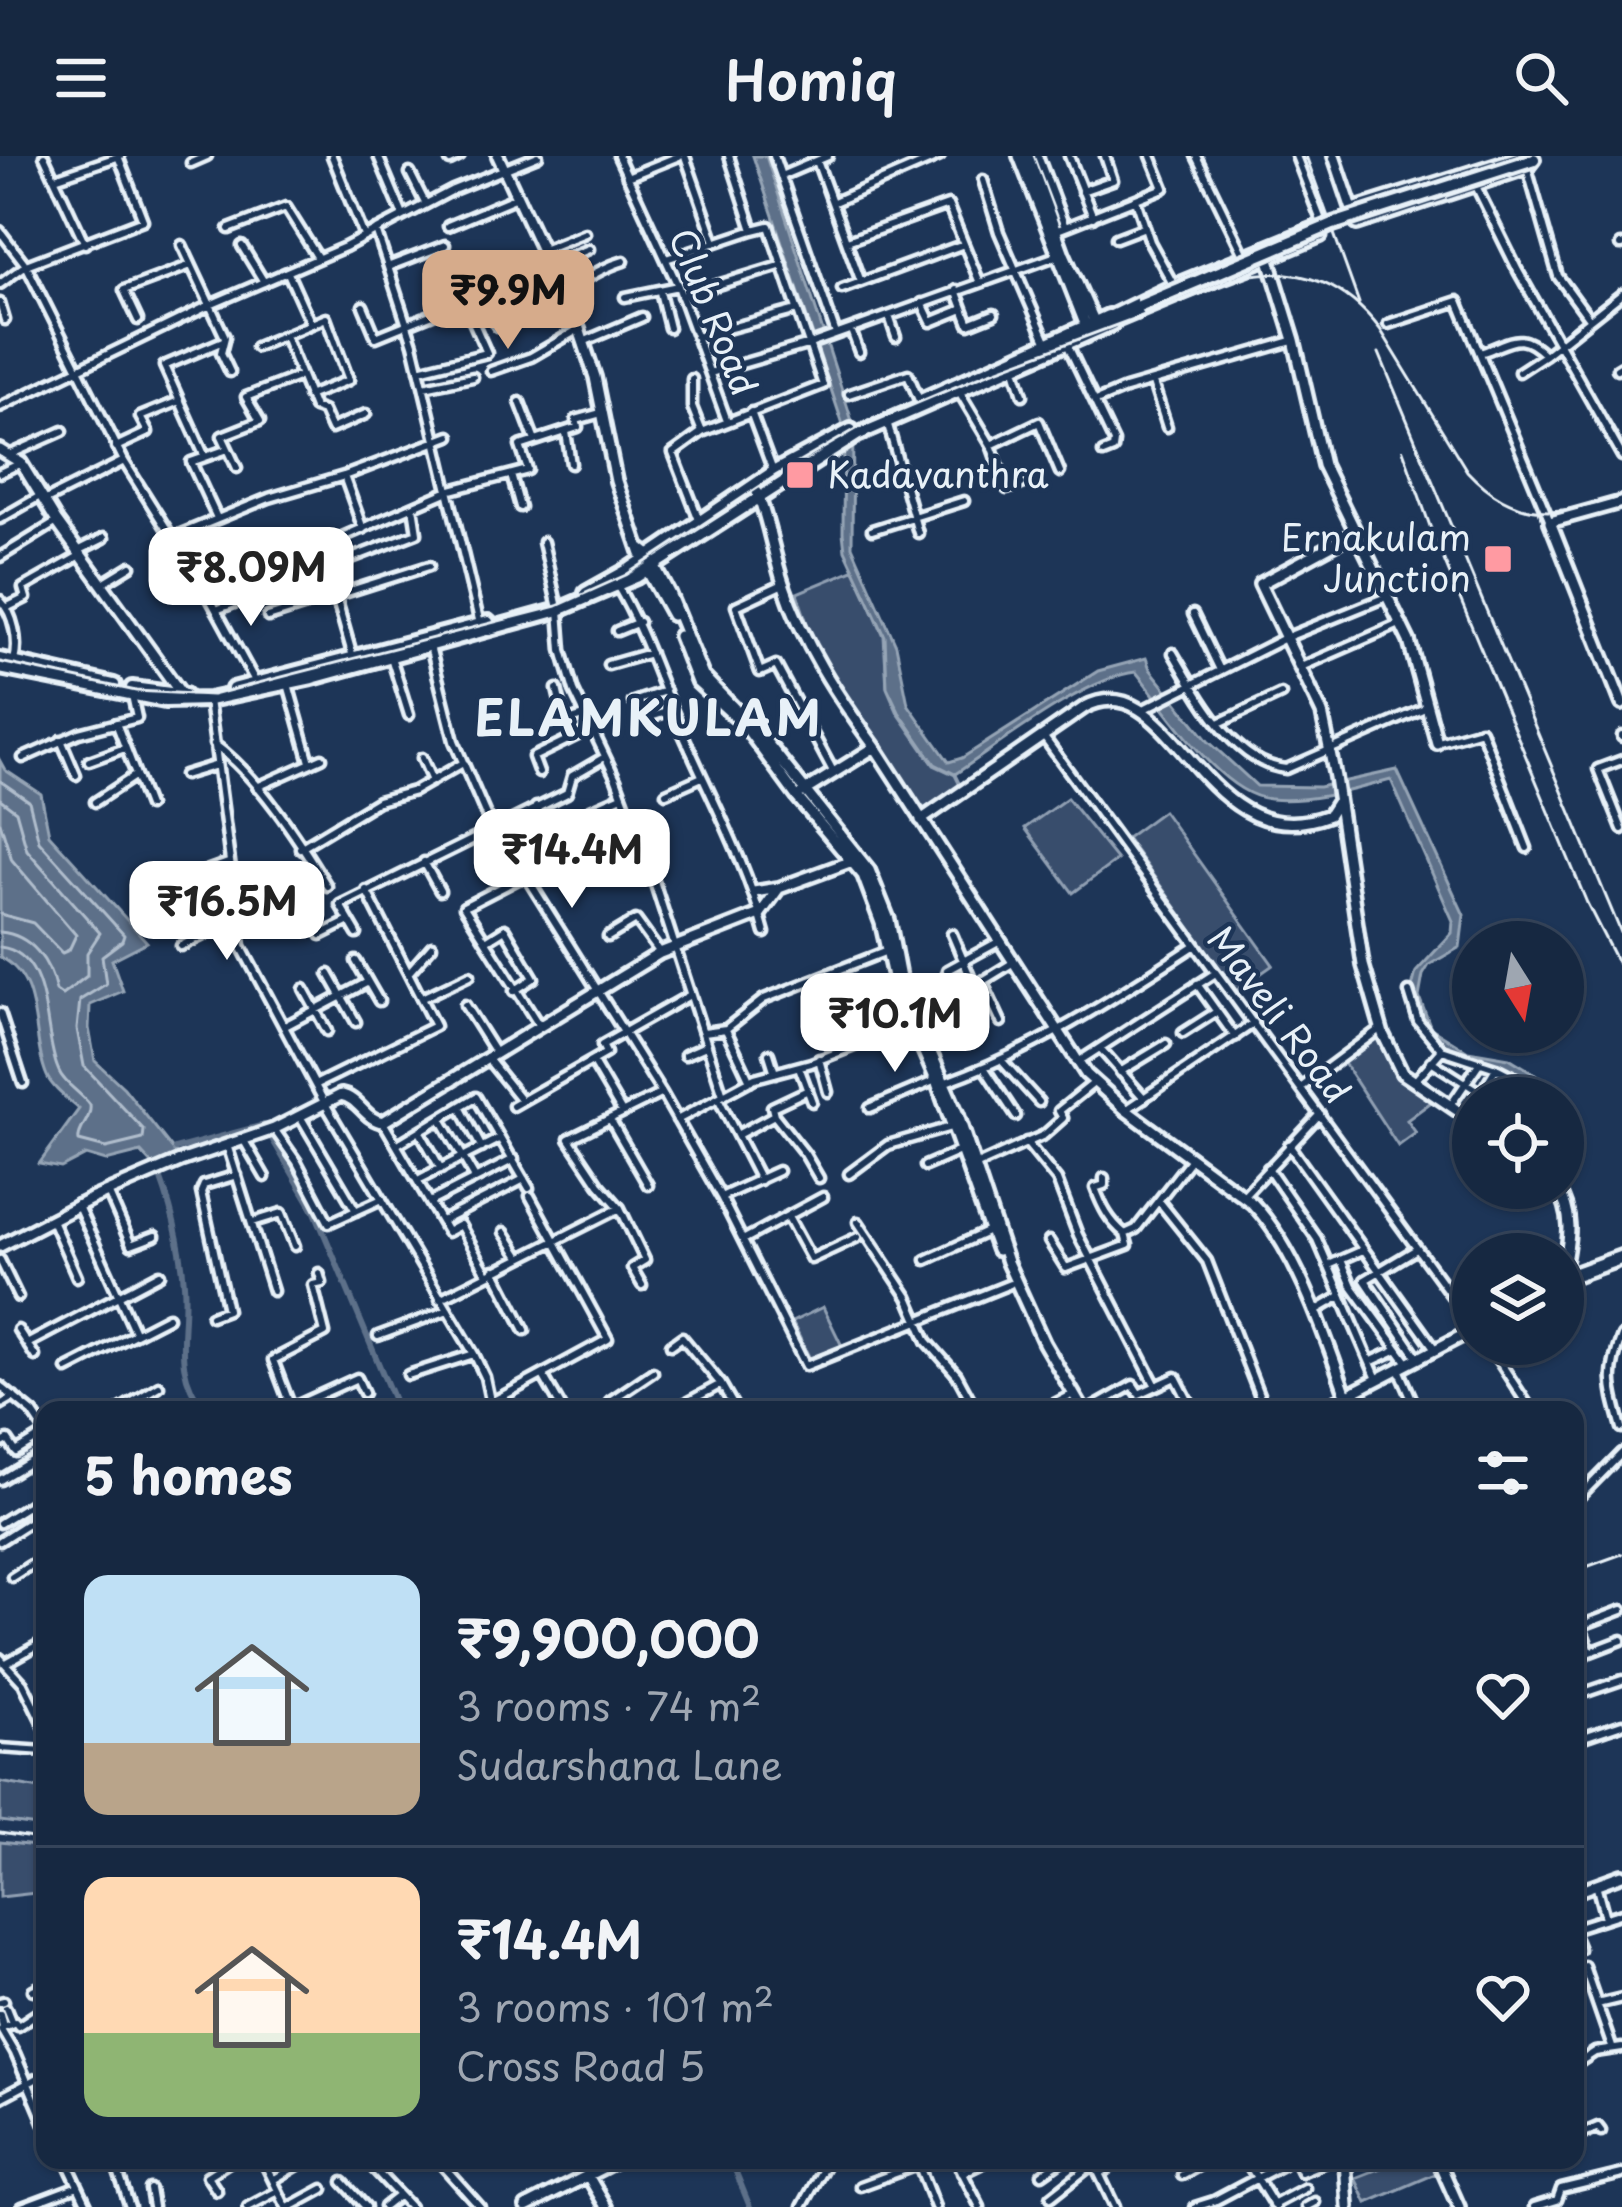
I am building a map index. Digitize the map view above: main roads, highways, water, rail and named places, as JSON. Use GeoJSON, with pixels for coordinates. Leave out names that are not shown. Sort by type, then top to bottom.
{"type":"FeatureCollection","features":[{"type":"Feature","properties":{"kind":"main road"},"geometry":{"type":"LineString","coordinates":[[857,431],[959,392],[1047,344],[1333,224],[1550,156]]}},
{"type":"Feature","properties":{"kind":"main road"},"geometry":{"type":"LineString","coordinates":[[0,663],[209,697],[558,607],[618,587],[646,560],[756,490],[773,472],[919,400],[1067,344],[1089,328]]}},
{"type":"Feature","properties":{"kind":"main road"},"geometry":{"type":"LineString","coordinates":[[0,663],[165,701],[288,684],[391,657],[481,624],[558,607],[646,560],[842,438]]}},
{"type":"Feature","properties":{"kind":"water"},"geometry":{"type":"Polygon","coordinates":[[[753,156],[766,156],[853,424],[852,546],[896,645],[908,704],[949,762],[1098,671],[1146,658],[1208,741],[1257,786],[1319,787],[1397,770],[1463,921],[1453,921],[1391,780],[1300,799],[1251,794],[1195,748],[1136,672],[1068,699],[955,774],[935,764],[887,687],[885,636],[845,550],[844,428],[753,156]]]}},
{"type":"Feature","properties":{"kind":"water"},"geometry":{"type":"Polygon","coordinates":[[[0,761],[5,770],[41,794],[49,834],[147,942],[112,960],[123,991],[90,1005],[89,1028],[95,1061],[124,1088],[178,1156],[153,1165],[141,1152],[106,1161],[86,1155],[61,1168],[39,1164],[79,1109],[47,1076],[30,994],[24,979],[0,957],[0,761]]]}},
{"type":"Feature","properties":{"kind":"water"},"geometry":{"type":"Polygon","coordinates":[[[1452,933],[1452,952],[1429,965],[1423,975],[1419,997],[1431,1028],[1452,1041],[1452,1053],[1509,1058],[1540,1077],[1510,1077],[1442,1049],[1419,1021],[1411,992],[1416,972],[1452,933]]]}},
{"type":"Feature","properties":{"kind":"waterway"},"geometry":{"type":"LineString","coordinates":[[175,1149],[264,1125],[315,1212],[394,1401]]}},
{"type":"Feature","properties":{"kind":"waterway"},"geometry":{"type":"LineString","coordinates":[[155,1164],[180,1253],[184,1363],[198,1401]]}},
{"type":"Feature","properties":{"kind":"waterway"},"geometry":{"type":"LineString","coordinates":[[735,2169],[750,2207]]}},
{"type":"Feature","properties":{"kind":"railway"},"geometry":{"type":"LineString","coordinates":[[1306,156],[1359,303]]}},
{"type":"Feature","properties":{"kind":"railway"},"geometry":{"type":"LineString","coordinates":[[0,662],[136,691],[212,695],[557,606],[626,575],[777,475],[858,428],[988,373],[1251,275],[1307,277],[1353,301],[1380,329],[1467,471],[1503,500],[1558,511],[1622,496]]}},
{"type":"Feature","properties":{"kind":"railway"},"geometry":{"type":"LineString","coordinates":[[1379,353],[1622,935]]}},
{"type":"Feature","properties":{"kind":"railway"},"geometry":{"type":"LineString","coordinates":[[1403,450],[1431,529],[1587,903],[1622,972]]}},
{"type":"Feature","properties":{"kind":"railway"},"geometry":{"type":"LineString","coordinates":[[1584,1568],[1622,1554]]}},
{"type":"Feature","properties":{"kind":"railway"},"geometry":{"type":"LineString","coordinates":[[0,1833],[36,1839]]}},
{"type":"Feature","properties":{"kind":"place","name":"Kadavanthra"},"geometry":{"type":"Point","coordinates":[800,475]}},
{"type":"Feature","properties":{"kind":"place","name":"Ernakulam Junction"},"geometry":{"type":"Point","coordinates":[1498,559]}},
{"type":"Feature","properties":{"kind":"district","name":"ELAMKULAM"},"geometry":{"type":"Point","coordinates":[649,719]}}]}
